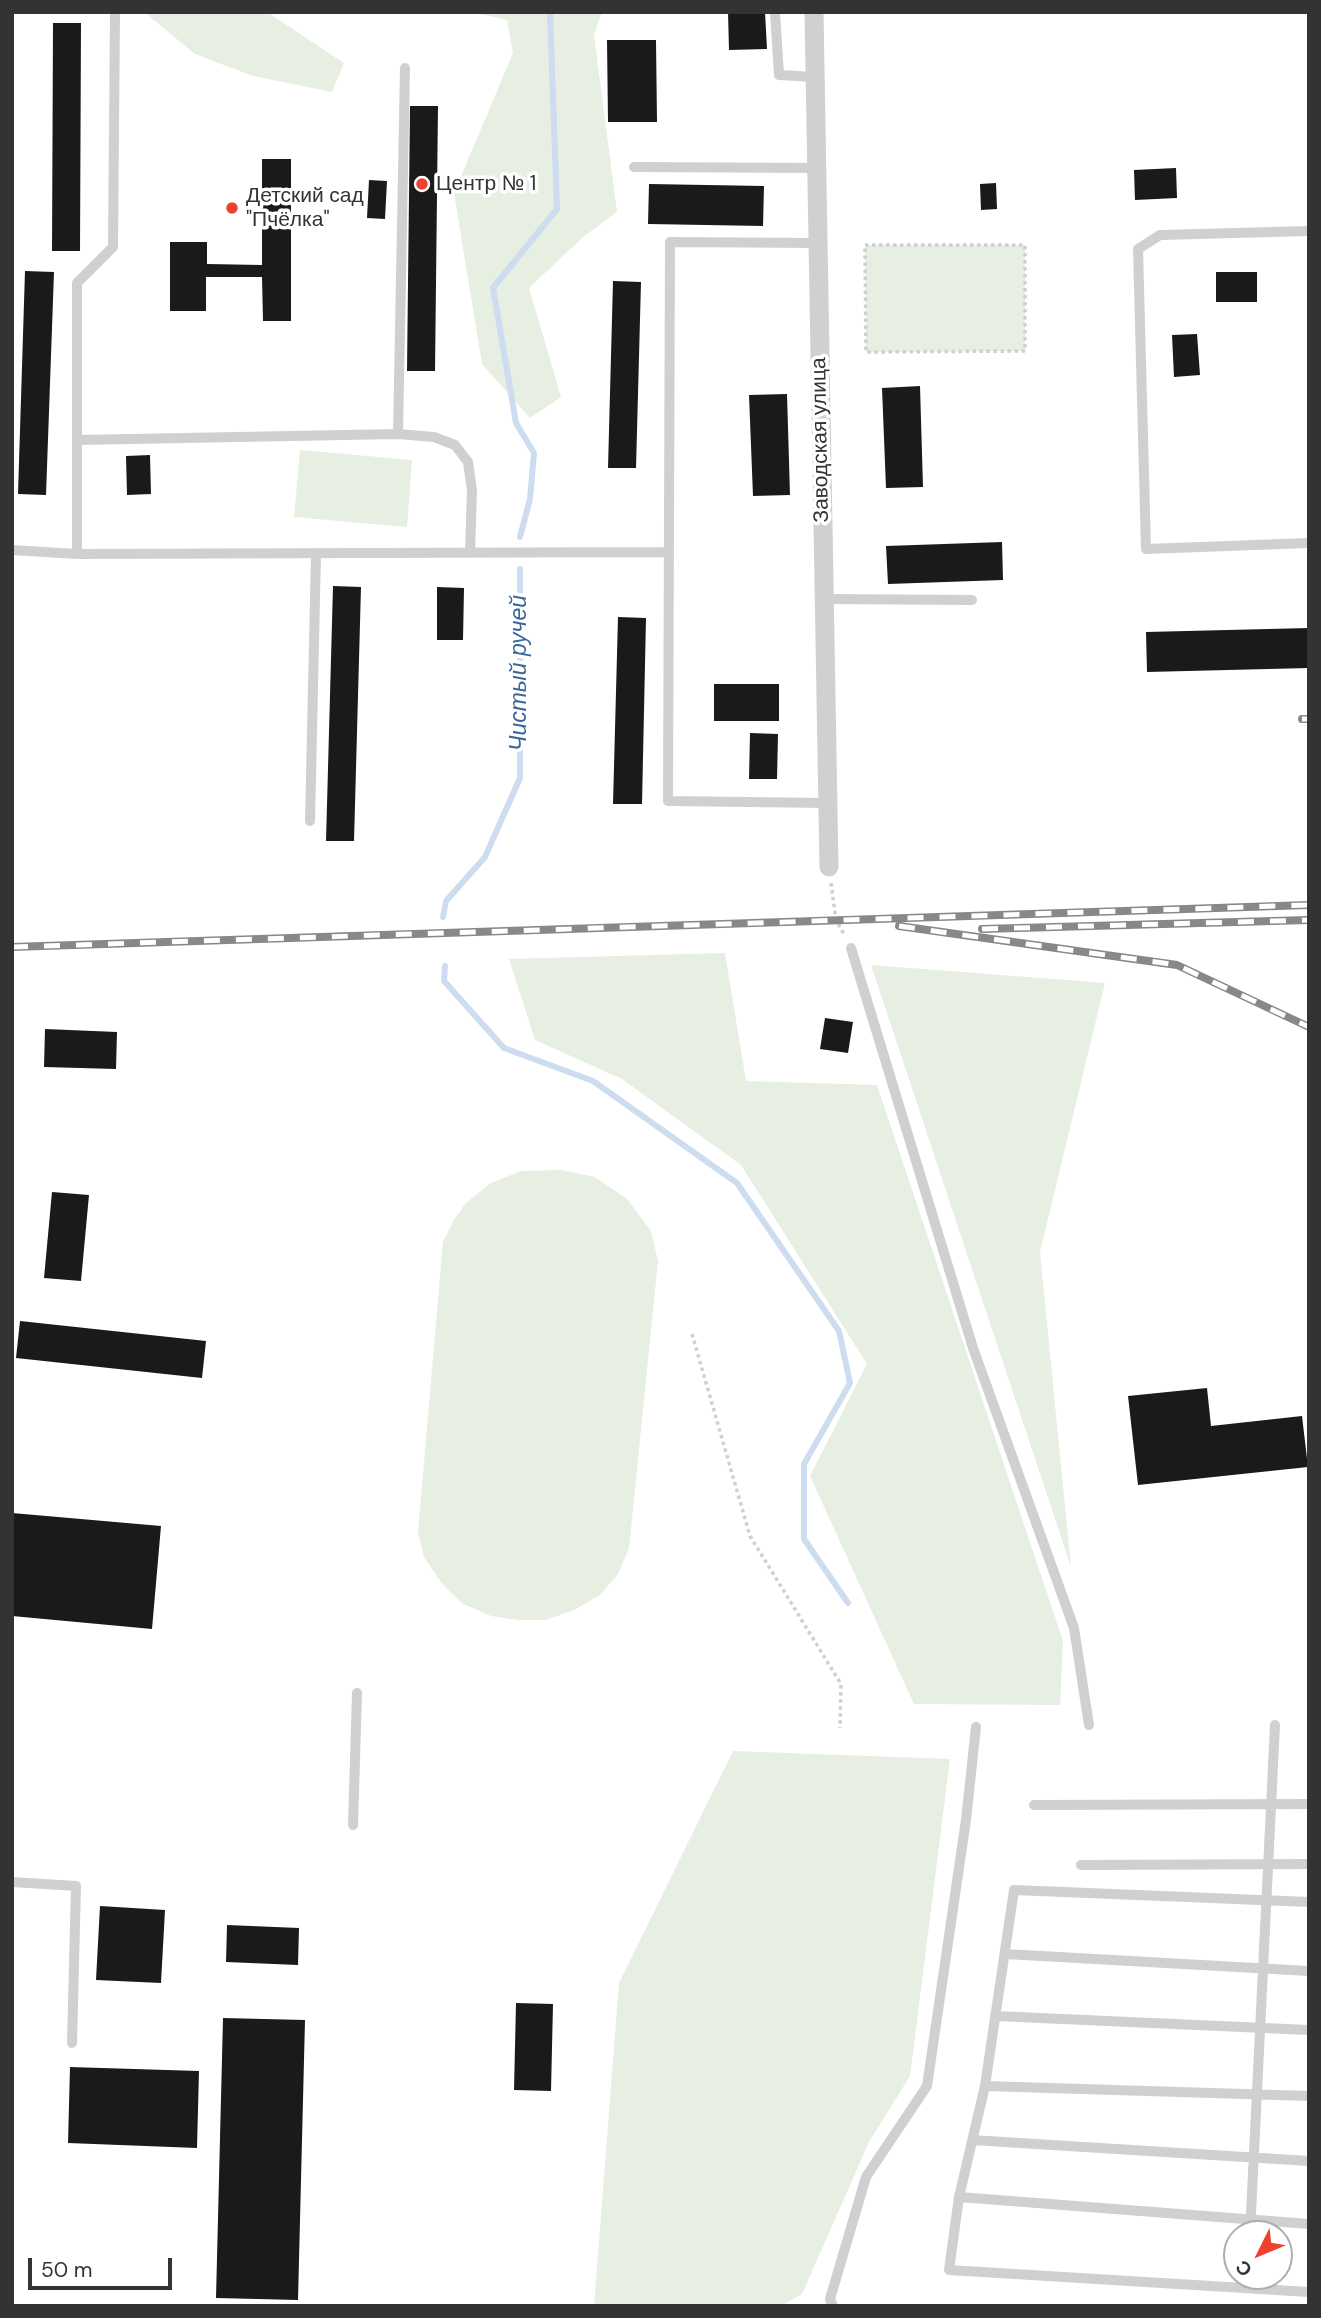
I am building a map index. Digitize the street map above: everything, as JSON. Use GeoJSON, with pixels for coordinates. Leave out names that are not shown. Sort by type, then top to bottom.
{"type":"FeatureCollection","features":[{"type":"Feature","properties":{"kind":"street","name":"Заводская улица"},"geometry":{"type":"LineString","coordinates":[[814,12],[829,867]]}},
{"type":"Feature","properties":{"kind":"lane"},"geometry":{"type":"LineString","coordinates":[[77,554],[77,283],[113,247],[115,12]]}},
{"type":"Feature","properties":{"kind":"lane"},"geometry":{"type":"LineString","coordinates":[[775,12],[779,75],[814,77]]}},
{"type":"Feature","properties":{"kind":"lane"},"geometry":{"type":"LineString","coordinates":[[398,434],[405,68]]}},
{"type":"Feature","properties":{"kind":"lane"},"geometry":{"type":"LineString","coordinates":[[634,167],[816,168]]}},
{"type":"Feature","properties":{"kind":"lane"},"geometry":{"type":"LineString","coordinates":[[1309,231],[1160,234],[1138,249],[1146,549],[1309,543]]}},
{"type":"Feature","properties":{"kind":"lane"},"geometry":{"type":"LineString","coordinates":[[817,243],[670,242],[668,802],[827,803]]}},
{"type":"Feature","properties":{"kind":"lane"},"geometry":{"type":"LineString","coordinates":[[77,440],[398,434],[434,437],[455,445],[468,462],[472,490],[470,553]]}},
{"type":"Feature","properties":{"kind":"lane"},"geometry":{"type":"LineString","coordinates":[[12,550],[77,554],[668,552]]}},
{"type":"Feature","properties":{"kind":"lane"},"geometry":{"type":"LineString","coordinates":[[310,821],[316,554]]}},
{"type":"Feature","properties":{"kind":"lane"},"geometry":{"type":"LineString","coordinates":[[824,599],[972,600]]}},
{"type":"Feature","properties":{"kind":"lane"},"geometry":{"type":"LineString","coordinates":[[852,948],[973,1349],[1074,1628],[1089,1725]]}},
{"type":"Feature","properties":{"kind":"lane"},"geometry":{"type":"LineString","coordinates":[[353,1825],[357,1693]]}},
{"type":"Feature","properties":{"kind":"lane"},"geometry":{"type":"LineString","coordinates":[[959,2197],[1251,2220],[1276,1725]]}},
{"type":"Feature","properties":{"kind":"lane"},"geometry":{"type":"LineString","coordinates":[[833,2306],[830,2299],[866,2177],[927,2086],[966,1820],[976,1727]]}},
{"type":"Feature","properties":{"kind":"lane"},"geometry":{"type":"LineString","coordinates":[[1034,1804],[1309,1804]]}},
{"type":"Feature","properties":{"kind":"lane"},"geometry":{"type":"LineString","coordinates":[[1081,1865],[1309,1864]]}},
{"type":"Feature","properties":{"kind":"lane"},"geometry":{"type":"LineString","coordinates":[[12,1882],[76,1886],[72,2043]]}},
{"type":"Feature","properties":{"kind":"lane"},"geometry":{"type":"LineString","coordinates":[[1223,2287],[949,2270],[959,2197],[985,2086],[1014,1890],[1309,1902]]}},
{"type":"Feature","properties":{"kind":"lane"},"geometry":{"type":"LineString","coordinates":[[1005,1954],[1309,1971]]}},
{"type":"Feature","properties":{"kind":"lane"},"geometry":{"type":"LineString","coordinates":[[995,2016],[1309,2030]]}},
{"type":"Feature","properties":{"kind":"lane"},"geometry":{"type":"LineString","coordinates":[[985,2086],[1309,2096]]}},
{"type":"Feature","properties":{"kind":"lane"},"geometry":{"type":"LineString","coordinates":[[972,2140],[1309,2161]]}},
{"type":"Feature","properties":{"kind":"lane"},"geometry":{"type":"LineString","coordinates":[[1268,2290],[1309,2292]]}},
{"type":"Feature","properties":{"kind":"path"},"geometry":{"type":"LineString","coordinates":[[865,245],[1024,245],[1025,352],[866,352],[865,245]]}},
{"type":"Feature","properties":{"kind":"path"},"geometry":{"type":"LineString","coordinates":[[829,867],[836,920],[852,948]]}},
{"type":"Feature","properties":{"kind":"path"},"geometry":{"type":"LineString","coordinates":[[692,1334],[750,1536],[841,1685],[840,1728]]}},
{"type":"Feature","properties":{"kind":"shaded area"},"geometry":{"type":"Polygon","coordinates":[[[144,12],[267,12],[344,63],[332,92],[253,76],[195,54],[144,12]]]}},
{"type":"Feature","properties":{"kind":"shaded area"},"geometry":{"type":"Polygon","coordinates":[[[472,12],[602,12],[594,35],[617,212],[583,237],[529,288],[561,397],[530,418],[482,364],[454,193],[513,53],[507,20],[472,12]]]}},
{"type":"Feature","properties":{"kind":"shaded area"},"geometry":{"type":"Polygon","coordinates":[[[865,245],[1025,245],[1025,351],[866,352],[865,245]]]}},
{"type":"Feature","properties":{"kind":"shaded area"},"geometry":{"type":"Polygon","coordinates":[[[300,450],[412,460],[407,527],[294,517],[300,450]]]}},
{"type":"Feature","properties":{"kind":"shaded area"},"geometry":{"type":"Polygon","coordinates":[[[725,953],[746,1081],[877,1085],[1063,1641],[1060,1705],[914,1704],[810,1476],[867,1364],[741,1165],[622,1079],[535,1040],[509,959],[725,953]]]}},
{"type":"Feature","properties":{"kind":"shaded area"},"geometry":{"type":"Polygon","coordinates":[[[871,965],[1105,983],[1040,1252],[1071,1567],[871,965]]]}},
{"type":"Feature","properties":{"kind":"shaded area"},"geometry":{"type":"Polygon","coordinates":[[[562,1170],[595,1177],[627,1199],[651,1231],[658,1261],[629,1548],[618,1574],[600,1595],[574,1610],[546,1620],[518,1620],[491,1616],[463,1604],[443,1585],[424,1557],[418,1532],[443,1242],[466,1203],[491,1183],[521,1171],[562,1170]]]}},
{"type":"Feature","properties":{"kind":"shaded area"},"geometry":{"type":"Polygon","coordinates":[[[733,1751],[950,1759],[910,2076],[869,2142],[802,2294],[781,2306],[594,2306],[619,1983],[733,1751]]]}},
{"type":"Feature","properties":{"kind":"building"},"geometry":{"type":"Polygon","coordinates":[[[728,12],[765,12],[767,49],[729,50],[728,12]]]}},
{"type":"Feature","properties":{"kind":"building"},"geometry":{"type":"Polygon","coordinates":[[[53,23],[81,23],[80,251],[52,251],[53,23]]]}},
{"type":"Feature","properties":{"kind":"building"},"geometry":{"type":"Polygon","coordinates":[[[607,40],[656,40],[657,122],[608,122],[607,40]]]}},
{"type":"Feature","properties":{"kind":"building"},"geometry":{"type":"Polygon","coordinates":[[[410,106],[438,106],[435,371],[407,371],[410,106]]]}},
{"type":"Feature","properties":{"kind":"building"},"geometry":{"type":"Polygon","coordinates":[[[262,159],[291,159],[291,321],[263,321],[262,277],[206,277],[206,311],[170,311],[170,242],[207,242],[207,264],[262,265],[262,159]]]}},
{"type":"Feature","properties":{"kind":"building"},"geometry":{"type":"Polygon","coordinates":[[[1176,168],[1177,198],[1135,200],[1134,170],[1176,168]]]}},
{"type":"Feature","properties":{"kind":"building"},"geometry":{"type":"Polygon","coordinates":[[[369,180],[387,181],[385,219],[367,218],[369,180]]]}},
{"type":"Feature","properties":{"kind":"building"},"geometry":{"type":"Polygon","coordinates":[[[996,183],[997,209],[981,210],[980,184],[996,183]]]}},
{"type":"Feature","properties":{"kind":"building"},"geometry":{"type":"Polygon","coordinates":[[[649,184],[764,186],[763,226],[648,224],[649,184]]]}},
{"type":"Feature","properties":{"kind":"building"},"geometry":{"type":"Polygon","coordinates":[[[25,271],[54,272],[46,495],[18,494],[25,271]]]}},
{"type":"Feature","properties":{"kind":"building"},"geometry":{"type":"Polygon","coordinates":[[[1216,272],[1257,272],[1257,302],[1216,302],[1216,272]]]}},
{"type":"Feature","properties":{"kind":"building"},"geometry":{"type":"Polygon","coordinates":[[[613,281],[641,282],[636,468],[608,468],[613,281]]]}},
{"type":"Feature","properties":{"kind":"building"},"geometry":{"type":"Polygon","coordinates":[[[1197,334],[1200,375],[1174,377],[1172,335],[1197,334]]]}},
{"type":"Feature","properties":{"kind":"building"},"geometry":{"type":"Polygon","coordinates":[[[920,386],[923,487],[886,488],[882,388],[920,386]]]}},
{"type":"Feature","properties":{"kind":"building"},"geometry":{"type":"Polygon","coordinates":[[[787,394],[790,495],[753,496],[749,395],[787,394]]]}},
{"type":"Feature","properties":{"kind":"building"},"geometry":{"type":"Polygon","coordinates":[[[150,455],[151,494],[127,495],[126,456],[150,455]]]}},
{"type":"Feature","properties":{"kind":"building"},"geometry":{"type":"Polygon","coordinates":[[[1002,542],[1003,580],[888,584],[886,546],[1002,542]]]}},
{"type":"Feature","properties":{"kind":"building"},"geometry":{"type":"Polygon","coordinates":[[[333,586],[361,587],[354,841],[326,841],[333,586]]]}},
{"type":"Feature","properties":{"kind":"building"},"geometry":{"type":"Polygon","coordinates":[[[437,587],[464,588],[463,640],[437,640],[437,587]]]}},
{"type":"Feature","properties":{"kind":"building"},"geometry":{"type":"Polygon","coordinates":[[[618,617],[646,618],[642,804],[613,804],[618,617]]]}},
{"type":"Feature","properties":{"kind":"building"},"geometry":{"type":"Polygon","coordinates":[[[1309,628],[1309,668],[1147,672],[1146,632],[1309,628]]]}},
{"type":"Feature","properties":{"kind":"building"},"geometry":{"type":"Polygon","coordinates":[[[714,684],[779,684],[779,721],[714,721],[714,684]]]}},
{"type":"Feature","properties":{"kind":"building"},"geometry":{"type":"Polygon","coordinates":[[[750,733],[778,734],[777,779],[749,779],[750,733]]]}},
{"type":"Feature","properties":{"kind":"building"},"geometry":{"type":"Polygon","coordinates":[[[825,1018],[853,1022],[848,1053],[820,1049],[825,1018]]]}},
{"type":"Feature","properties":{"kind":"building"},"geometry":{"type":"Polygon","coordinates":[[[45,1029],[117,1032],[116,1069],[44,1067],[45,1029]]]}},
{"type":"Feature","properties":{"kind":"building"},"geometry":{"type":"Polygon","coordinates":[[[52,1192],[89,1195],[81,1281],[44,1278],[52,1192]]]}},
{"type":"Feature","properties":{"kind":"building"},"geometry":{"type":"Polygon","coordinates":[[[20,1321],[206,1341],[202,1378],[16,1358],[20,1321]]]}},
{"type":"Feature","properties":{"kind":"building"},"geometry":{"type":"Polygon","coordinates":[[[1207,1388],[1211,1426],[1302,1416],[1308,1467],[1138,1485],[1128,1396],[1207,1388]]]}},
{"type":"Feature","properties":{"kind":"building"},"geometry":{"type":"Polygon","coordinates":[[[12,1513],[161,1526],[152,1629],[12,1616],[12,1513]]]}},
{"type":"Feature","properties":{"kind":"building"},"geometry":{"type":"Polygon","coordinates":[[[100,1906],[165,1910],[161,1983],[96,1980],[100,1906]]]}},
{"type":"Feature","properties":{"kind":"building"},"geometry":{"type":"Polygon","coordinates":[[[227,1925],[299,1928],[298,1965],[226,1962],[227,1925]]]}},
{"type":"Feature","properties":{"kind":"building"},"geometry":{"type":"Polygon","coordinates":[[[516,2003],[553,2004],[551,2091],[514,2090],[516,2003]]]}},
{"type":"Feature","properties":{"kind":"building"},"geometry":{"type":"Polygon","coordinates":[[[223,2018],[305,2020],[298,2300],[216,2298],[223,2018]]]}},
{"type":"Feature","properties":{"kind":"building"},"geometry":{"type":"Polygon","coordinates":[[[70,2067],[199,2071],[197,2148],[68,2143],[70,2067]]]}},
{"type":"Feature","properties":{"kind":"waterway","name":"Чистый ручей"},"geometry":{"type":"LineString","coordinates":[[520,537],[530,499],[534,453],[516,423],[493,288],[557,209],[550,12]]}},
{"type":"Feature","properties":{"kind":"waterway","name":"Чистый ручей"},"geometry":{"type":"LineString","coordinates":[[443,917],[446,901],[485,857],[520,778],[520,569]]}},
{"type":"Feature","properties":{"kind":"waterway"},"geometry":{"type":"LineString","coordinates":[[445,966],[444,981],[504,1048],[593,1081],[737,1183],[839,1331],[850,1383],[804,1464],[804,1539],[848,1603]]}},
{"type":"Feature","properties":{"kind":"railway"},"geometry":{"type":"LineString","coordinates":[[1302,719],[1309,719]]}},
{"type":"Feature","properties":{"kind":"railway"},"geometry":{"type":"LineString","coordinates":[[12,947],[1309,905]]}},
{"type":"Feature","properties":{"kind":"railway"},"geometry":{"type":"LineString","coordinates":[[982,929],[1309,920]]}},
{"type":"Feature","properties":{"kind":"railway"},"geometry":{"type":"LineString","coordinates":[[899,926],[1177,965],[1309,1027]]}},
{"type":"Feature","properties":{"kind":"place","name":"Центр № 1"},"geometry":{"type":"Point","coordinates":[422,184]}},
{"type":"Feature","properties":{"kind":"place","name":"Детский сад \"Пчёлка\""},"geometry":{"type":"Point","coordinates":[232,208]}}]}
